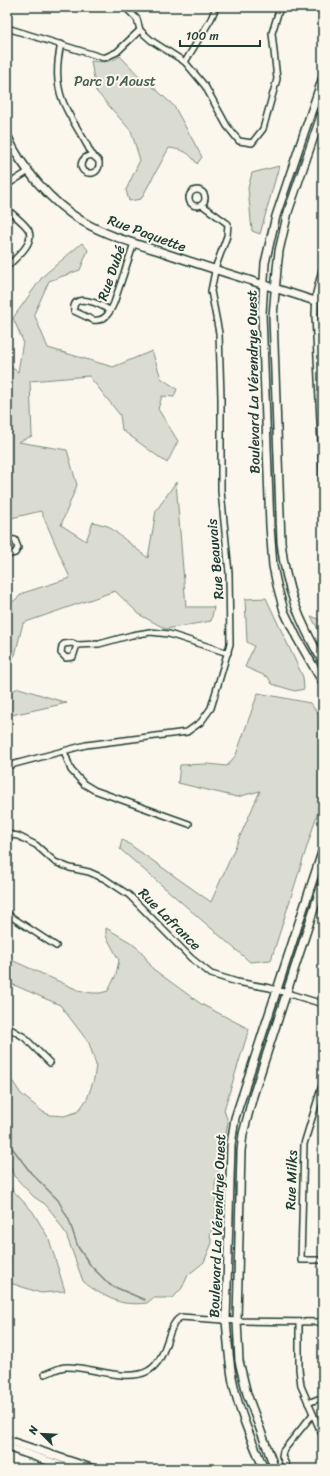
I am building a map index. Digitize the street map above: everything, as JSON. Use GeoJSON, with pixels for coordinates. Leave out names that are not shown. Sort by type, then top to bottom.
{"type":"FeatureCollection","features":[{"type":"Feature","properties":{"kind":"main road","name":"Boulevard La Vérendrye Ouest"},"geometry":{"type":"LineString","coordinates":[[323,77],[276,216],[265,264],[262,333],[273,566],[276,585],[284,611],[297,638],[323,683]]}},
{"type":"Feature","properties":{"kind":"main road","name":"Boulevard La Vérendrye Ouest"},"geometry":{"type":"LineString","coordinates":[[323,110],[288,212],[279,251],[275,288],[274,328],[282,558],[285,575],[294,604],[306,633],[323,662]]}},
{"type":"Feature","properties":{"kind":"main road","name":"Rue Paquette"},"geometry":{"type":"LineString","coordinates":[[7,136],[13,150],[29,171],[56,201],[69,212],[94,227],[134,243],[215,270],[315,300]]}},
{"type":"Feature","properties":{"kind":"main road","name":"Boulevard La Vérendrye Ouest"},"geometry":{"type":"LineString","coordinates":[[263,1468],[247,1427],[233,1382],[226,1321],[230,1161],[233,1131],[239,1107],[323,849]]}},
{"type":"Feature","properties":{"kind":"main road","name":"Boulevard La Vérendrye Ouest"},"geometry":{"type":"LineString","coordinates":[[275,1469],[252,1409],[242,1377],[239,1355],[237,1321],[240,1158],[243,1134],[253,1096],[323,881]]}},
{"type":"Feature","properties":{"kind":"main road"},"geometry":{"type":"LineString","coordinates":[[7,1440],[94,1469]]}},
{"type":"Feature","properties":{"kind":"main road"},"geometry":{"type":"LineString","coordinates":[[7,1447],[72,1469]]}},
{"type":"Feature","properties":{"kind":"street"},"geometry":{"type":"LineString","coordinates":[[125,7],[137,19],[140,30],[152,41],[185,62],[205,86],[227,126],[239,141],[252,143],[263,129],[277,79],[272,33],[280,7]]}},
{"type":"Feature","properties":{"kind":"street"},"geometry":{"type":"LineString","coordinates":[[185,62],[211,19],[216,7]]}},
{"type":"Feature","properties":{"kind":"street"},"geometry":{"type":"LineString","coordinates":[[7,28],[104,58],[117,52],[140,30]]}},
{"type":"Feature","properties":{"kind":"street"},"geometry":{"type":"LineString","coordinates":[[61,44],[58,58],[58,77],[61,98],[82,134],[92,155]]}},
{"type":"Feature","properties":{"kind":"street"},"geometry":{"type":"LineString","coordinates":[[7,185],[29,171]]}},
{"type":"Feature","properties":{"kind":"street","name":"Rue Beauvais"},"geometry":{"type":"LineString","coordinates":[[7,766],[86,745],[180,734],[195,728],[211,708],[230,644],[231,607],[227,546],[221,491],[219,333],[211,290],[215,270],[227,236],[228,224],[202,205]]}},
{"type":"Feature","properties":{"kind":"street"},"geometry":{"type":"LineString","coordinates":[[7,209],[29,230],[30,237],[26,247],[7,267]]}},
{"type":"Feature","properties":{"kind":"street","name":"Rue Dubé"},"geometry":{"type":"LineString","coordinates":[[110,311],[105,307],[83,300],[77,301],[73,306],[74,311],[79,315],[97,321],[106,317],[110,311],[114,303],[134,243]]}},
{"type":"Feature","properties":{"kind":"street"},"geometry":{"type":"LineString","coordinates":[[323,266],[315,300],[323,485]]}},
{"type":"Feature","properties":{"kind":"street"},"geometry":{"type":"LineString","coordinates":[[7,539],[15,540],[18,548],[15,553],[7,555]]}},
{"type":"Feature","properties":{"kind":"street"},"geometry":{"type":"LineString","coordinates":[[77,645],[108,642],[142,632],[159,632],[228,653]]}},
{"type":"Feature","properties":{"kind":"street"},"geometry":{"type":"LineString","coordinates":[[64,751],[71,770],[84,784],[94,790],[189,824]]}},
{"type":"Feature","properties":{"kind":"street","name":"Rue Lafrance"},"geometry":{"type":"LineString","coordinates":[[7,834],[18,836],[36,845],[55,862],[70,868],[89,872],[105,879],[130,895],[191,958],[205,970],[217,977],[286,992],[323,1004]]}},
{"type":"Feature","properties":{"kind":"street"},"geometry":{"type":"LineString","coordinates":[[7,914],[56,946]]}},
{"type":"Feature","properties":{"kind":"street"},"geometry":{"type":"LineString","coordinates":[[7,1027],[24,1037],[50,1063]]}},
{"type":"Feature","properties":{"kind":"street","name":"Rue Milks"},"geometry":{"type":"LineString","coordinates":[[323,1082],[304,1144],[301,1260],[323,1260]]}},
{"type":"Feature","properties":{"kind":"street"},"geometry":{"type":"LineString","coordinates":[[45,1374],[66,1367],[130,1375],[139,1374],[149,1370],[161,1358],[174,1324],[178,1319],[185,1317],[226,1321],[323,1322]]}},
{"type":"Feature","properties":{"kind":"street"},"geometry":{"type":"LineString","coordinates":[[299,1322],[301,1386],[323,1437]]}},
{"type":"Feature","properties":{"kind":"street"},"geometry":{"type":"LineString","coordinates":[[308,1403],[323,1397]]}},
{"type":"Feature","properties":{"kind":"street"},"geometry":{"type":"LineString","coordinates":[[288,1469],[282,1456],[283,1451],[313,1414]]}},
{"type":"Feature","properties":{"kind":"green space","name":"Parc D'Aoust"},"geometry":{"type":"Polygon","coordinates":[[[120,56],[143,80],[149,83],[174,106],[202,157],[197,164],[186,152],[169,148],[141,199],[129,201],[126,190],[140,160],[131,131],[96,91],[91,61],[106,62],[120,56]]]}},
{"type":"Feature","properties":{"kind":"green space"},"geometry":{"type":"Polygon","coordinates":[[[279,166],[260,234],[252,231],[248,188],[252,173],[279,166]]]}},
{"type":"Feature","properties":{"kind":"green space"},"geometry":{"type":"Polygon","coordinates":[[[82,243],[88,250],[80,270],[49,281],[34,314],[48,348],[113,367],[152,351],[161,378],[177,389],[174,397],[162,396],[158,409],[178,441],[167,463],[122,430],[120,415],[89,376],[30,381],[32,436],[18,442],[67,450],[77,485],[61,525],[86,541],[93,522],[108,526],[148,558],[156,511],[176,482],[186,607],[214,607],[211,621],[166,629],[140,615],[115,591],[23,623],[15,655],[7,666],[7,607],[23,593],[70,578],[41,511],[7,519],[7,364],[18,372],[23,341],[13,318],[43,276],[82,243]]]}},
{"type":"Feature","properties":{"kind":"green space"},"geometry":{"type":"Polygon","coordinates":[[[323,299],[323,368],[320,317],[323,299]]]}},
{"type":"Feature","properties":{"kind":"green space"},"geometry":{"type":"Polygon","coordinates":[[[266,598],[303,677],[304,689],[295,691],[272,684],[268,677],[245,667],[254,646],[247,642],[245,599],[266,598]]]}},
{"type":"Feature","properties":{"kind":"green space"},"geometry":{"type":"Polygon","coordinates":[[[311,616],[323,621],[323,639],[311,616]]]}},
{"type":"Feature","properties":{"kind":"green space"},"geometry":{"type":"Polygon","coordinates":[[[19,688],[67,703],[7,716],[7,693],[19,688]]]}},
{"type":"Feature","properties":{"kind":"green space"},"geometry":{"type":"Polygon","coordinates":[[[258,693],[310,703],[323,720],[323,796],[271,960],[250,962],[120,849],[122,839],[211,902],[260,791],[237,797],[178,783],[180,765],[208,764],[227,766],[236,755],[258,693]]]}},
{"type":"Feature","properties":{"kind":"green space"},"geometry":{"type":"Polygon","coordinates":[[[106,928],[130,942],[141,951],[153,969],[201,1004],[249,1029],[224,1110],[228,1122],[222,1157],[215,1183],[216,1214],[210,1236],[212,1243],[204,1262],[188,1275],[182,1288],[173,1298],[153,1298],[147,1303],[136,1304],[120,1302],[109,1298],[83,1281],[66,1234],[45,1204],[34,1197],[14,1176],[7,1159],[7,1073],[21,1094],[43,1112],[50,1115],[64,1116],[77,1112],[87,1099],[94,1079],[96,1065],[89,1043],[60,1005],[14,985],[7,984],[7,958],[78,990],[92,993],[108,991],[116,975],[119,960],[106,936],[106,928]]]}},
{"type":"Feature","properties":{"kind":"green space"},"geometry":{"type":"Polygon","coordinates":[[[7,1184],[33,1212],[49,1239],[65,1291],[41,1293],[7,1282],[11,1249],[7,1231],[7,1184]]]}},
{"type":"Feature","properties":{"kind":"waterway"},"geometry":{"type":"LineString","coordinates":[[7,1143],[31,1173],[58,1200],[69,1220],[78,1247],[91,1266],[110,1285],[145,1300]]}}]}
